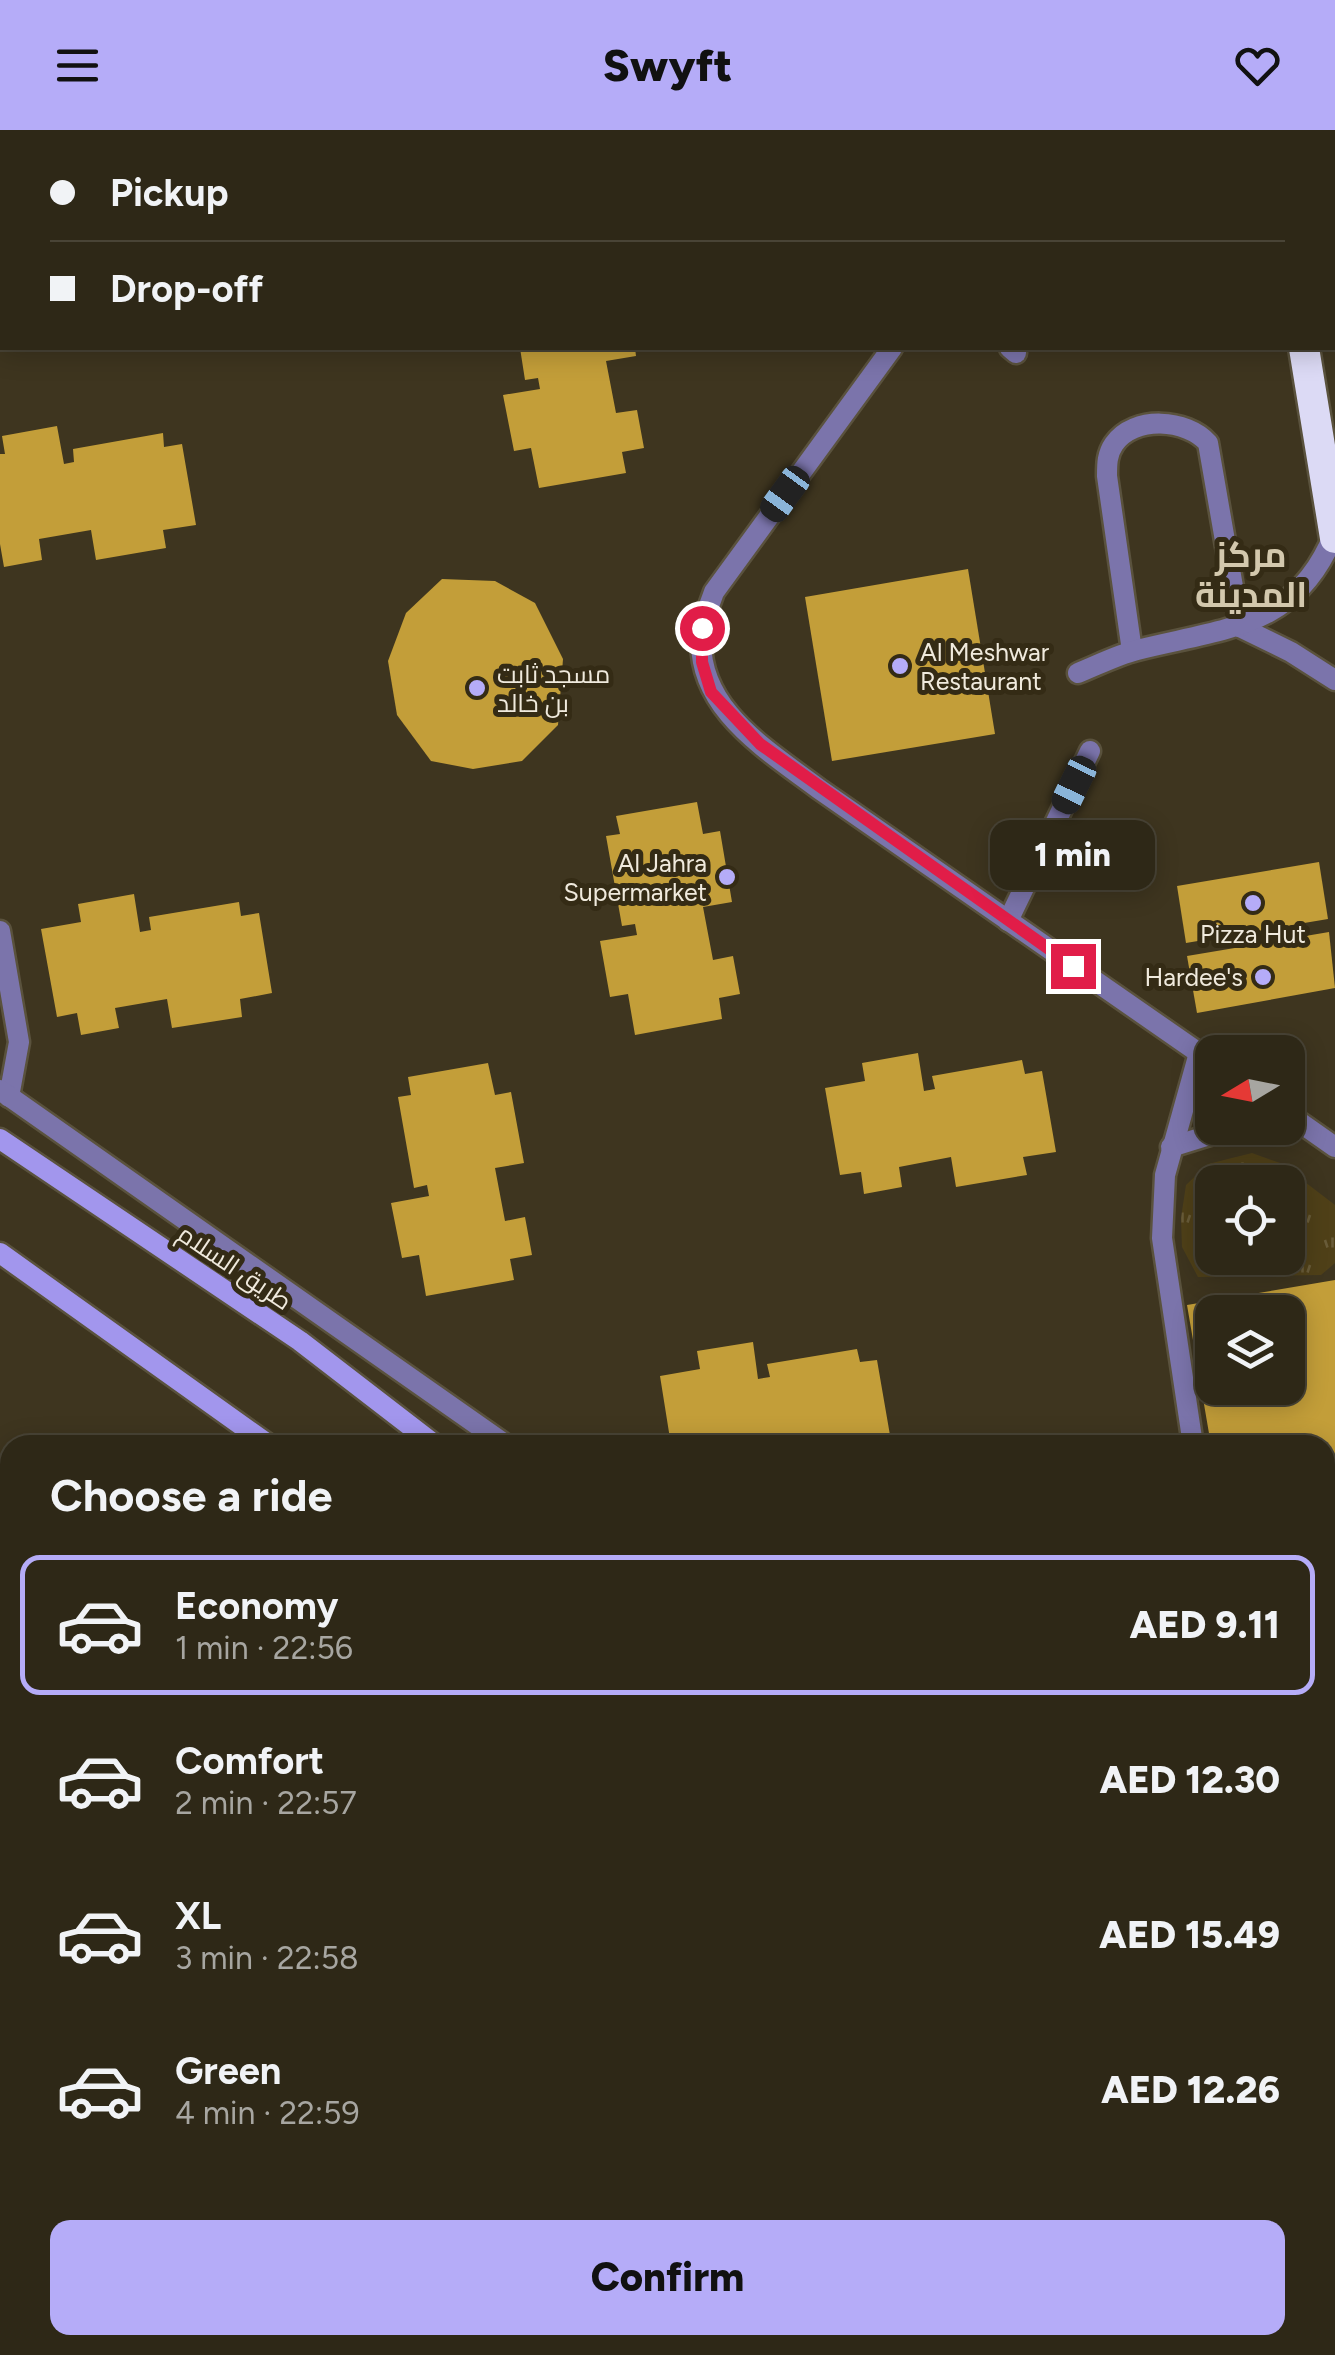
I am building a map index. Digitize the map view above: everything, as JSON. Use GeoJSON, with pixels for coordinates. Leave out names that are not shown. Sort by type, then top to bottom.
{"type":"FeatureCollection","features":[{"type":"Feature","properties":{"kind":"highway"},"geometry":{"type":"LineString","coordinates":[[1304,350],[1335,536]]}},
{"type":"Feature","properties":{"kind":"main road","name":"طريق السلام"},"geometry":{"type":"LineString","coordinates":[[0,1138],[300,1341],[423,1435]]}},
{"type":"Feature","properties":{"kind":"main road"},"geometry":{"type":"LineString","coordinates":[[0,1253],[255,1435]]}},
{"type":"Feature","properties":{"kind":"street"},"geometry":{"type":"LineString","coordinates":[[891,350],[714,592],[702,628],[702,662],[711,692],[760,744],[818,789],[1195,1050]]}},
{"type":"Feature","properties":{"kind":"street"},"geometry":{"type":"LineString","coordinates":[[1132,651],[1107,476],[1108,458],[1116,442],[1130,430],[1148,426],[1187,426],[1208,443],[1240,627]]}},
{"type":"Feature","properties":{"kind":"street"},"geometry":{"type":"LineString","coordinates":[[1078,672],[1132,651],[1240,627],[1284,605],[1318,568],[1335,536]]}},
{"type":"Feature","properties":{"kind":"street"},"geometry":{"type":"LineString","coordinates":[[1240,627],[1291,652],[1335,680]]}},
{"type":"Feature","properties":{"kind":"street"},"geometry":{"type":"LineString","coordinates":[[1008,920],[1090,751]]}},
{"type":"Feature","properties":{"kind":"street"},"geometry":{"type":"LineString","coordinates":[[0,931],[20,1042],[5,1094],[492,1435]]}},
{"type":"Feature","properties":{"kind":"street"},"geometry":{"type":"LineString","coordinates":[[1192,1435],[1162,1238],[1164,1176],[1195,1086]]}},
{"type":"Feature","properties":{"kind":"street"},"geometry":{"type":"LineString","coordinates":[[1305,1126],[1335,1147]]}},
{"type":"Feature","properties":{"kind":"street"},"geometry":{"type":"LineString","coordinates":[[1171,1147],[1195,1140]]}},
{"type":"Feature","properties":{"kind":"green space"},"geometry":{"type":"Polygon","coordinates":[[[1252,1153],[1283,1165],[1207,1165],[1252,1153]]]}},
{"type":"Feature","properties":{"kind":"green space"},"geometry":{"type":"Polygon","coordinates":[[[1195,1176],[1195,1271],[1182,1247],[1186,1185],[1195,1176]]]}},
{"type":"Feature","properties":{"kind":"green space"},"geometry":{"type":"Polygon","coordinates":[[[1305,1182],[1335,1205],[1335,1263],[1321,1275],[1198,1277],[1305,1275],[1305,1182]]]}},
{"type":"Feature","properties":{"kind":"building"},"geometry":{"type":"Polygon","coordinates":[[[520,350],[635,350],[636,356],[606,361],[616,413],[637,410],[644,448],[622,452],[626,473],[539,488],[531,448],[514,451],[503,395],[540,389],[538,378],[525,380],[520,350]]]}},
{"type":"Feature","properties":{"kind":"building"},"geometry":{"type":"Polygon","coordinates":[[[57,426],[64,464],[74,462],[73,449],[163,433],[164,447],[182,444],[196,525],[163,530],[166,548],[96,560],[91,530],[39,539],[42,560],[4,567],[0,544],[0,454],[5,454],[2,436],[57,426]]]}},
{"type":"Feature","properties":{"kind":"building","name":"Al Meshwar Restaurant"},"geometry":{"type":"Polygon","coordinates":[[[968,569],[995,734],[832,761],[805,597],[968,569]]]}},
{"type":"Feature","properties":{"kind":"building","name":"مسجد ثابت بن خالد"},"geometry":{"type":"Polygon","coordinates":[[[442,579],[495,581],[535,603],[563,659],[558,725],[522,761],[473,769],[431,761],[397,715],[388,661],[406,613],[442,579]]]}},
{"type":"Feature","properties":{"kind":"building"},"geometry":{"type":"Polygon","coordinates":[[[697,802],[703,834],[720,831],[732,902],[703,907],[713,960],[733,956],[740,994],[719,998],[722,1019],[635,1035],[628,994],[610,997],[600,941],[637,935],[635,924],[622,926],[606,836],[620,834],[616,816],[697,802]]]}},
{"type":"Feature","properties":{"kind":"building","name":"Pizza Hut"},"geometry":{"type":"Polygon","coordinates":[[[1319,862],[1328,919],[1186,943],[1177,886],[1319,862]]]}},
{"type":"Feature","properties":{"kind":"building"},"geometry":{"type":"Polygon","coordinates":[[[134,894],[140,932],[151,930],[149,917],[239,902],[241,916],[259,913],[272,993],[240,999],[242,1017],[172,1028],[167,999],[115,1008],[119,1028],[81,1035],[77,1013],[57,1017],[41,929],[81,922],[78,904],[134,894]]]}},
{"type":"Feature","properties":{"kind":"building","name":"Hardee's"},"geometry":{"type":"Polygon","coordinates":[[[1329,932],[1335,988],[1197,1013],[1187,956],[1329,932]]]}},
{"type":"Feature","properties":{"kind":"building"},"geometry":{"type":"Polygon","coordinates":[[[918,1053],[924,1091],[935,1089],[932,1076],[1022,1060],[1025,1074],[1042,1071],[1056,1152],[1023,1157],[1027,1175],[956,1187],[951,1157],[899,1167],[902,1187],[864,1194],[861,1172],[840,1175],[825,1088],[865,1081],[862,1063],[918,1053]]]}},
{"type":"Feature","properties":{"kind":"building"},"geometry":{"type":"Polygon","coordinates":[[[488,1063],[495,1095],[511,1092],[524,1163],[495,1168],[505,1221],[525,1217],[532,1255],[510,1259],[514,1280],[426,1296],[419,1255],[402,1258],[391,1203],[429,1196],[427,1185],[414,1188],[398,1097],[411,1095],[408,1077],[488,1063]]]}},
{"type":"Feature","properties":{"kind":"building"},"geometry":{"type":"Polygon","coordinates":[[[1335,1280],[1335,1435],[1209,1435],[1204,1405],[1305,1405],[1305,1295],[1246,1295],[1335,1280]]]}},
{"type":"Feature","properties":{"kind":"building"},"geometry":{"type":"Polygon","coordinates":[[[1195,1304],[1195,1352],[1187,1305],[1195,1304]]]}},
{"type":"Feature","properties":{"kind":"building"},"geometry":{"type":"Polygon","coordinates":[[[753,1342],[758,1379],[770,1377],[767,1364],[857,1349],[860,1362],[877,1360],[890,1435],[669,1435],[660,1376],[700,1369],[697,1351],[753,1342]]]}},
{"type":"Feature","properties":{"kind":"place","name":"Al Meshwar Restaurant"},"geometry":{"type":"Point","coordinates":[900,666]}},
{"type":"Feature","properties":{"kind":"place","name":"مسجد ثابت بن خالد"},"geometry":{"type":"Point","coordinates":[477,688]}},
{"type":"Feature","properties":{"kind":"place","name":"Al Jahra Supermarket"},"geometry":{"type":"Point","coordinates":[727,877]}},
{"type":"Feature","properties":{"kind":"place","name":"Pizza Hut"},"geometry":{"type":"Point","coordinates":[1253,903]}},
{"type":"Feature","properties":{"kind":"place","name":"Hardee's"},"geometry":{"type":"Point","coordinates":[1263,977]}},
{"type":"Feature","properties":{"kind":"district","name":"مركز المدينة"},"geometry":{"type":"Point","coordinates":[1251,575]}},
{"type":"Feature","properties":{"kind":"route"},"geometry":{"type":"LineString","coordinates":[[702,628],[702,662],[711,692],[760,744],[818,789],[1073,966]]}}]}
